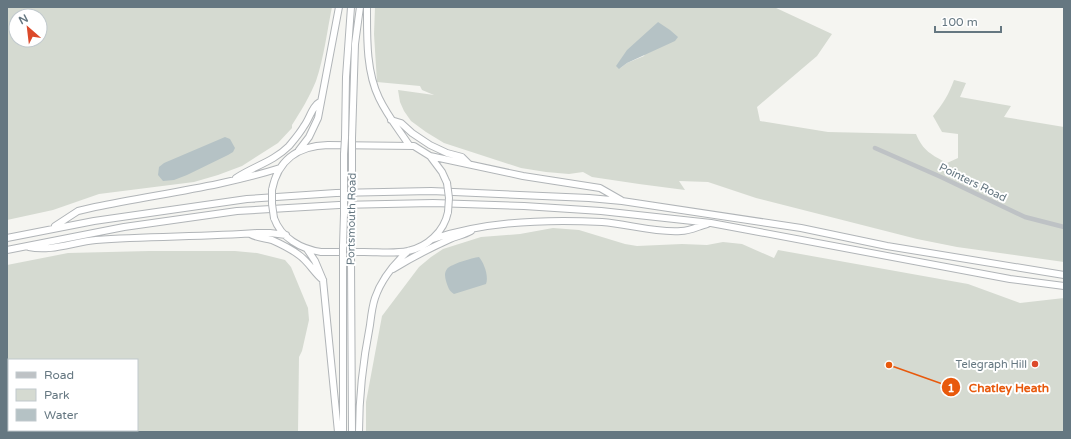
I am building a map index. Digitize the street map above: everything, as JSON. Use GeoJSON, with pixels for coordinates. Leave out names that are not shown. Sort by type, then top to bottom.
{"type":"FeatureCollection","features":[{"type":"Feature","properties":{"kind":"highway"},"geometry":{"type":"LineString","coordinates":[[339,7],[316,124],[309,138],[299,151],[287,160],[280,168],[272,190],[274,218],[280,229],[293,242],[307,249],[321,252],[390,252],[408,251],[418,248],[433,239],[449,234],[497,225],[578,221],[682,232],[711,223]]}},
{"type":"Feature","properties":{"kind":"highway","name":"Portsmouth Road"},"geometry":{"type":"LineString","coordinates":[[343,432],[344,154],[346,77],[351,7]]}},
{"type":"Feature","properties":{"kind":"highway","name":"Portsmouth Road"},"geometry":{"type":"LineString","coordinates":[[352,432],[352,138],[355,44],[360,7]]}},
{"type":"Feature","properties":{"kind":"highway"},"geometry":{"type":"LineString","coordinates":[[367,7],[371,75],[378,97],[391,120],[410,145]]}},
{"type":"Feature","properties":{"kind":"highway"},"geometry":{"type":"LineString","coordinates":[[232,181],[264,164],[287,147],[304,126],[315,104],[321,101]]}},
{"type":"Feature","properties":{"kind":"highway"},"geometry":{"type":"LineString","coordinates":[[391,120],[401,123],[412,133],[438,149],[462,157],[469,164]]}},
{"type":"Feature","properties":{"kind":"highway"},"geometry":{"type":"LineString","coordinates":[[299,151],[316,146],[410,145],[418,147],[430,156],[442,172],[447,183],[449,198],[448,212],[442,228],[433,239]]}},
{"type":"Feature","properties":{"kind":"highway"},"geometry":{"type":"LineString","coordinates":[[430,156],[523,176],[600,188],[622,201]]}},
{"type":"Feature","properties":{"kind":"highway"},"geometry":{"type":"LineString","coordinates":[[52,228],[84,210],[112,203],[232,181],[280,168]]}},
{"type":"Feature","properties":{"kind":"highway"},"geometry":{"type":"LineString","coordinates":[[7,238],[52,228],[155,211],[247,199],[336,193],[431,191],[589,198],[622,201],[801,228],[887,246],[1064,275]]}},
{"type":"Feature","properties":{"kind":"highway"},"geometry":{"type":"LineString","coordinates":[[7,250],[124,227],[229,212],[339,205],[433,203],[524,206],[601,211],[711,223],[1010,279],[1064,286]]}},
{"type":"Feature","properties":{"kind":"highway"},"geometry":{"type":"LineString","coordinates":[[390,271],[416,256],[450,239],[464,235],[475,228]]}},
{"type":"Feature","properties":{"kind":"highway"},"geometry":{"type":"LineString","coordinates":[[26,246],[38,249],[88,241],[132,238],[270,233],[286,235]]}},
{"type":"Feature","properties":{"kind":"highway"},"geometry":{"type":"LineString","coordinates":[[248,234],[271,240],[300,255],[323,280]]}},
{"type":"Feature","properties":{"kind":"highway"},"geometry":{"type":"LineString","coordinates":[[307,249],[315,261],[323,280],[338,432]]}},
{"type":"Feature","properties":{"kind":"highway"},"geometry":{"type":"LineString","coordinates":[[359,432],[359,407],[364,354],[375,298],[390,271],[398,260],[408,251]]}},
{"type":"Feature","properties":{"kind":"street","name":"Pointers Road"},"geometry":{"type":"LineString","coordinates":[[875,148],[941,177],[1025,217],[1064,227]]}},
{"type":"Feature","properties":{"kind":"green space"},"geometry":{"type":"Polygon","coordinates":[[[7,7],[332,7],[316,81],[292,125],[292,128],[278,143],[242,166],[218,175],[194,182],[99,194],[53,210],[7,220],[7,7]]]}},
{"type":"Feature","properties":{"kind":"green space"},"geometry":{"type":"Polygon","coordinates":[[[375,7],[774,7],[832,34],[817,56],[757,107],[760,121],[828,132],[916,134],[925,149],[932,155],[947,163],[958,158],[958,134],[942,132],[933,116],[945,99],[954,80],[966,83],[960,97],[1011,106],[1004,117],[1064,127],[1064,262],[957,247],[917,239],[756,198],[708,182],[679,181],[685,190],[592,177],[583,172],[569,174],[546,172],[521,168],[444,143],[411,121],[400,102],[398,90],[434,95],[422,90],[420,86],[377,82],[374,34],[375,7]],[[658,22],[619,69],[627,63],[644,56],[658,22]]]}},
{"type":"Feature","properties":{"kind":"green space"},"geometry":{"type":"Polygon","coordinates":[[[553,228],[579,230],[625,244],[637,246],[682,244],[707,245],[723,242],[742,244],[774,258],[778,250],[968,284],[1020,303],[1064,298],[1064,432],[366,432],[366,402],[382,316],[419,267],[443,249],[481,237],[520,234],[553,228]]]}},
{"type":"Feature","properties":{"kind":"green space"},"geometry":{"type":"Polygon","coordinates":[[[149,251],[235,251],[257,253],[285,260],[291,267],[308,308],[309,320],[302,351],[299,357],[298,432],[7,432],[7,265],[68,253],[149,251]]]}},
{"type":"Feature","properties":{"kind":"water"},"geometry":{"type":"Polygon","coordinates":[[[658,22],[678,37],[675,41],[627,63],[619,69],[616,66],[627,50],[658,22]]]}},
{"type":"Feature","properties":{"kind":"water"},"geometry":{"type":"Polygon","coordinates":[[[225,137],[230,139],[235,148],[233,152],[228,155],[174,180],[163,181],[158,175],[159,167],[164,163],[225,137]]]}},
{"type":"Feature","properties":{"kind":"water"},"geometry":{"type":"Polygon","coordinates":[[[479,257],[486,270],[486,284],[454,294],[452,293],[446,280],[445,274],[447,269],[457,263],[479,257]]]}},
{"type":"Feature","properties":{"kind":"place","name":"Telegraph Hill"},"geometry":{"type":"Point","coordinates":[1035,364]}},
{"type":"Feature","properties":{"kind":"place","name":"Chatley Heath"},"geometry":{"type":"Point","coordinates":[889,365]}}]}
